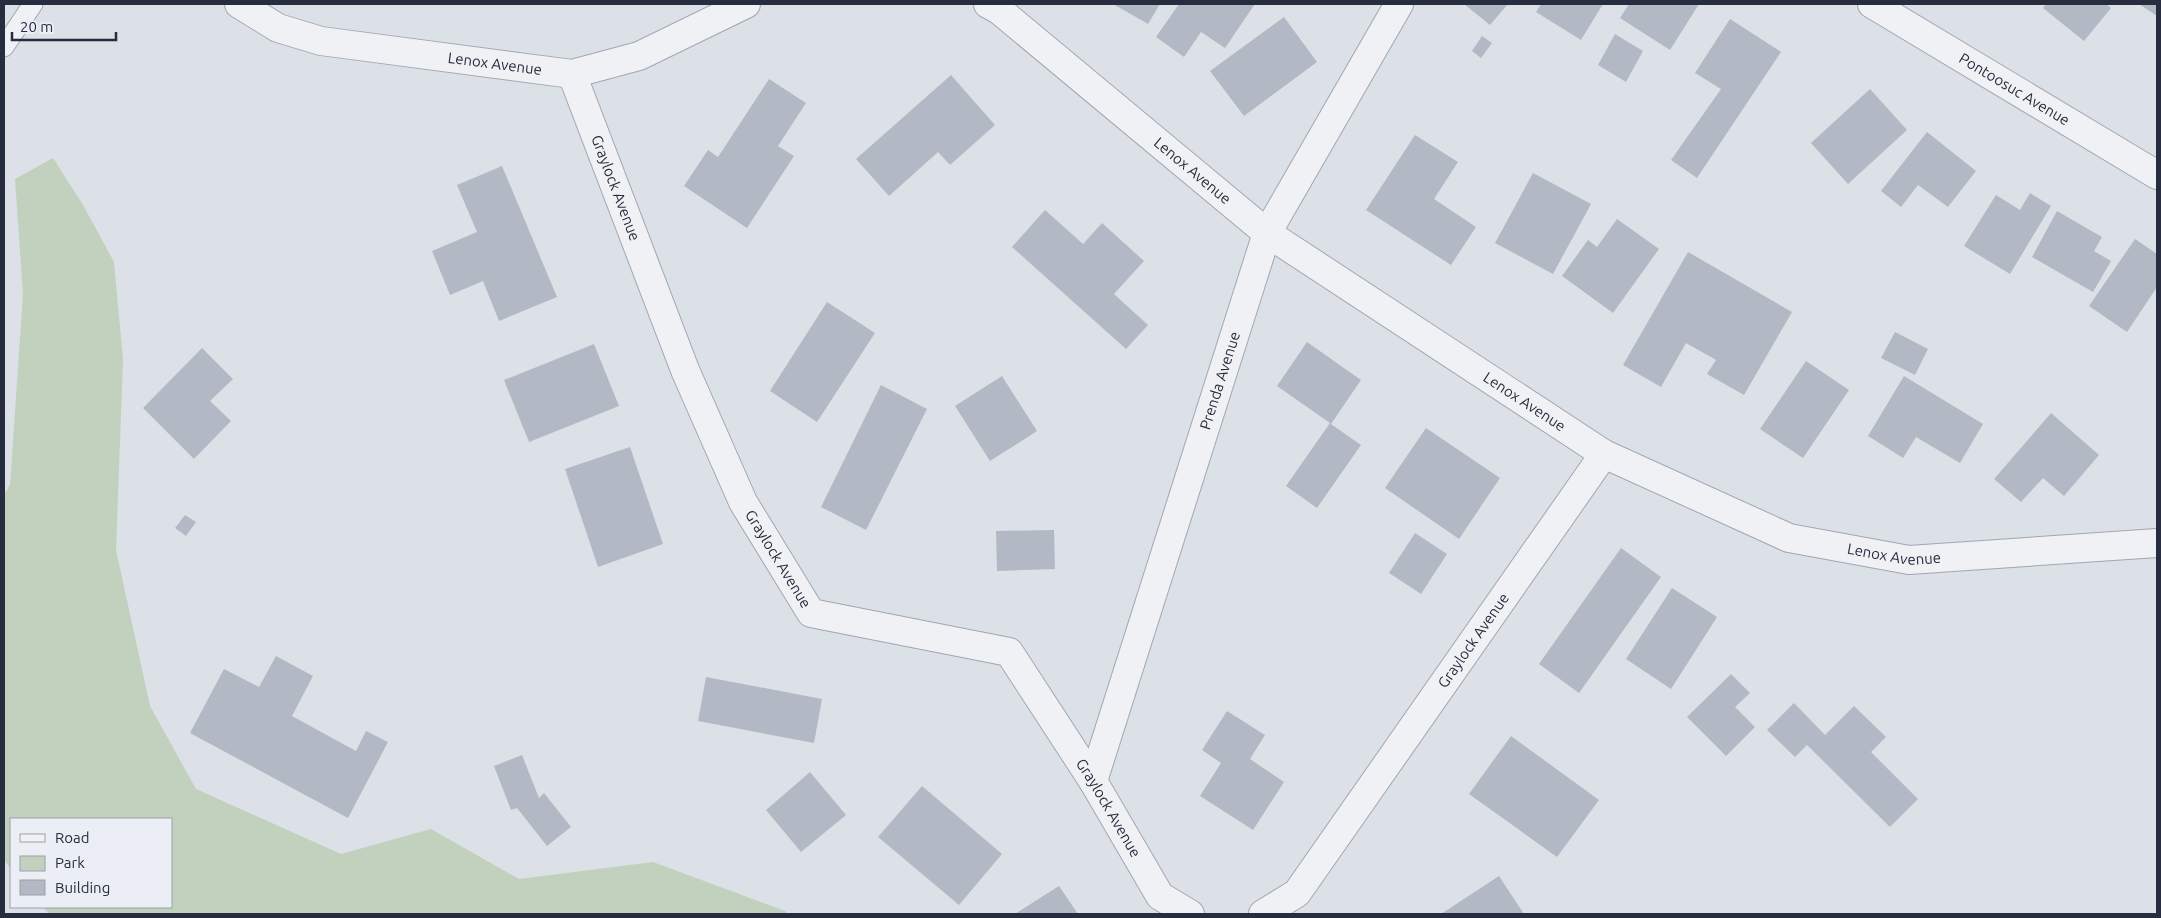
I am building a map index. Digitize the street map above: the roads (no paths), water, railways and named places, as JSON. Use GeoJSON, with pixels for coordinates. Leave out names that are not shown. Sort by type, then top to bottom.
{"type":"FeatureCollection","features":[{"type":"Feature","properties":{"kind":"street","name":"Lenox Avenue"},"geometry":{"type":"LineString","coordinates":[[239,4],[278,28],[321,41],[572,74],[639,56],[746,4]]}},
{"type":"Feature","properties":{"kind":"street","name":"Lenox Avenue"},"geometry":{"type":"LineString","coordinates":[[988,4],[999,10],[1267,233],[1604,454],[1789,538],[1909,560],[2157,543]]}},
{"type":"Feature","properties":{"kind":"street","name":"Prenda Avenue"},"geometry":{"type":"LineString","coordinates":[[1094,781],[1267,233],[1399,4]]}},
{"type":"Feature","properties":{"kind":"street","name":"Pontoosuc Avenue"},"geometry":{"type":"LineString","coordinates":[[1872,4],[2157,175]]}},
{"type":"Feature","properties":{"kind":"street","name":"Graylock Avenue"},"geometry":{"type":"LineString","coordinates":[[572,74],[681,361],[743,502],[811,613],[1009,652],[1094,781],[1160,896],[1190,914]]}},
{"type":"Feature","properties":{"kind":"street","name":"Graylock Avenue"},"geometry":{"type":"LineString","coordinates":[[1263,914],[1297,893],[1604,454]]}},
{"type":"Feature","properties":{"kind":"lane"},"geometry":{"type":"LineString","coordinates":[[4,47],[33,4]]}}]}
